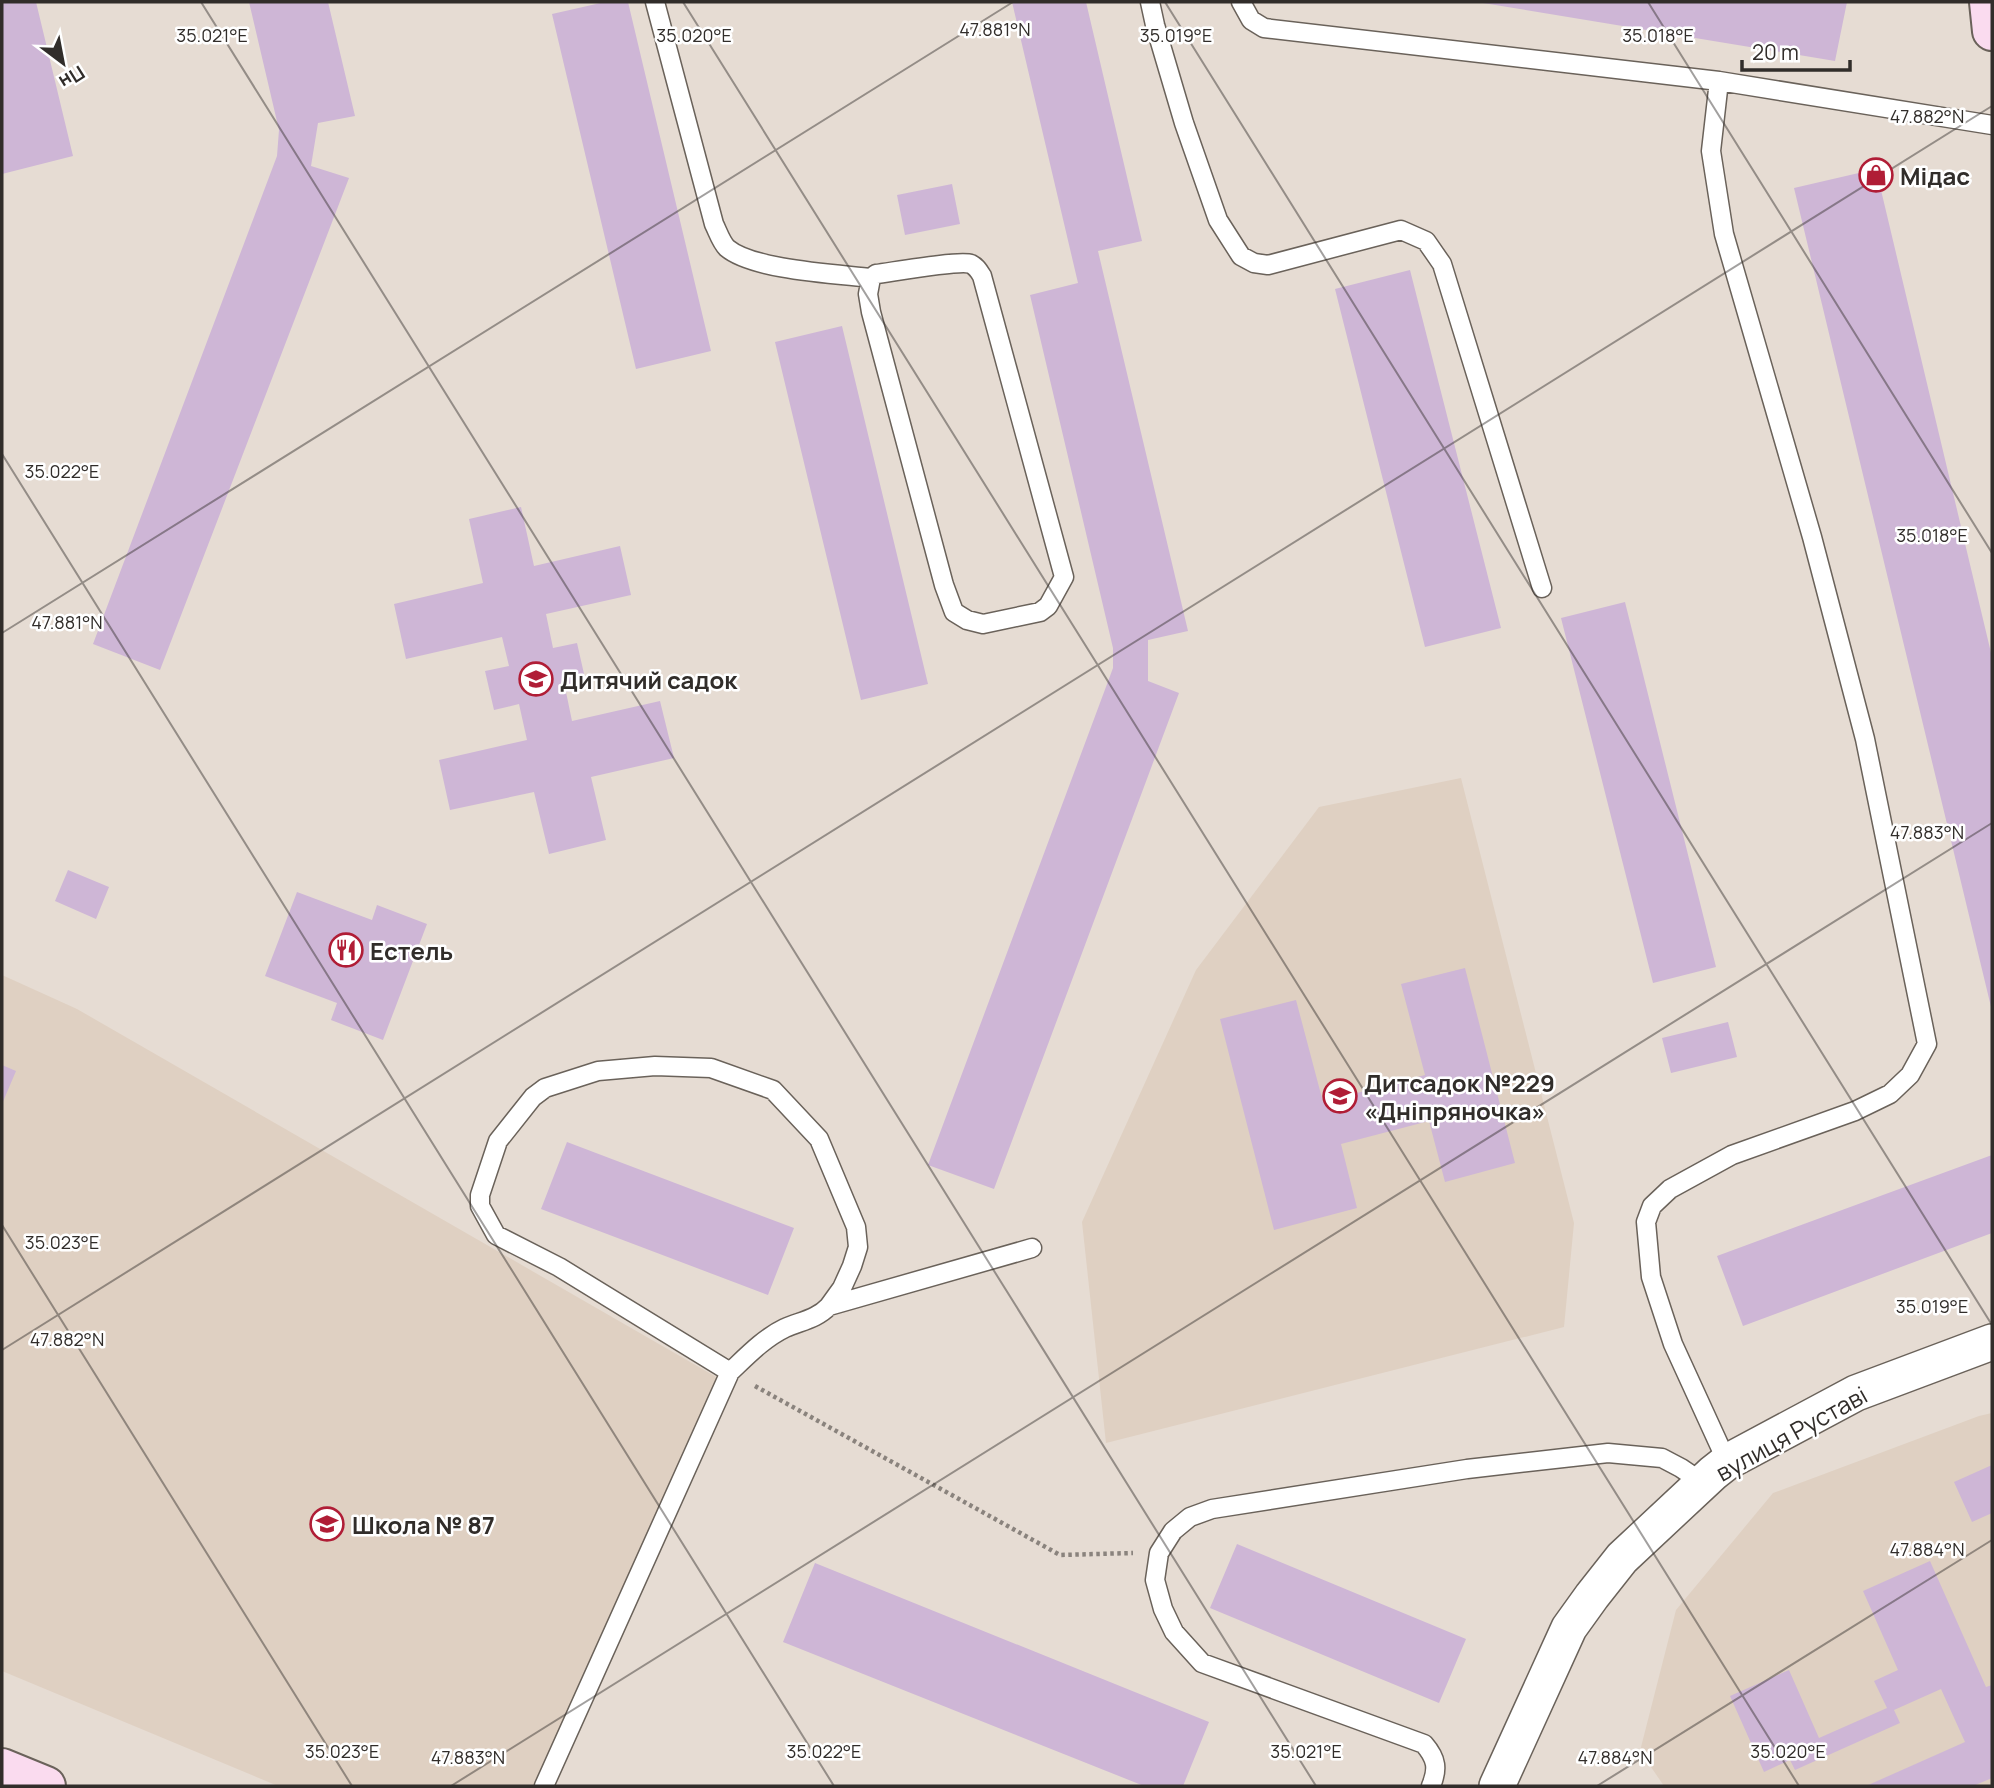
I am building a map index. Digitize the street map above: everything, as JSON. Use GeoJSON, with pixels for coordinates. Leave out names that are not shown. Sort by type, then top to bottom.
{"type":"FeatureCollection","features":[{"type":"Feature","properties":{"kind":"street"},"geometry":{"type":"LineString","coordinates":[[1989,2],[1992,32]]}},
{"type":"Feature","properties":{"kind":"street","name":"вулиця Руставі"},"geometry":{"type":"LineString","coordinates":[[1497,1786],[1569,1628],[1622,1558],[1715,1473],[1856,1393],[1992,1342]]}},
{"type":"Feature","properties":{"kind":"street"},"geometry":{"type":"LineString","coordinates":[[2,1768],[46,1786]]}},
{"type":"Feature","properties":{"kind":"lane"},"geometry":{"type":"LineString","coordinates":[[655,2],[714,225],[724,246],[740,257],[803,271],[871,278],[876,274],[967,263],[973,265],[982,276],[1064,577],[1048,606],[1040,612],[983,624],[967,620],[954,612],[943,585],[871,312],[868,294],[871,278]]}},
{"type":"Feature","properties":{"kind":"lane"},"geometry":{"type":"LineString","coordinates":[[1150,2],[1184,123],[1218,220],[1241,256],[1254,263],[1268,265],[1401,230],[1426,241],[1442,264],[1542,588]]}},
{"type":"Feature","properties":{"kind":"lane"},"geometry":{"type":"LineString","coordinates":[[1241,2],[1251,20],[1264,28],[1719,81],[1992,125]]}},
{"type":"Feature","properties":{"kind":"lane"},"geometry":{"type":"LineString","coordinates":[[1431,1786],[1437,1772],[1433,1756],[1424,1744],[1202,1663],[1174,1632],[1163,1609],[1155,1580],[1159,1553],[1173,1531],[1190,1517],[1212,1509],[1467,1469],[1608,1453],[1662,1458],[1682,1468],[1715,1473],[1651,1277],[1646,1222],[1652,1206],[1670,1189],[1732,1155],[1855,1111],[1890,1094],[1910,1075],[1927,1044],[1865,738],[1812,537],[1724,234],[1711,151],[1719,81]]}},
{"type":"Feature","properties":{"kind":"lane"},"geometry":{"type":"LineString","coordinates":[[544,1786],[730,1372],[756,1346],[784,1328],[823,1312],[842,1288],[858,1247],[856,1227],[819,1139],[773,1090],[711,1068],[655,1066],[598,1072],[545,1088],[533,1097],[498,1141],[480,1195],[480,1206],[496,1236],[559,1267],[730,1372]]}},
{"type":"Feature","properties":{"kind":"lane"},"geometry":{"type":"LineString","coordinates":[[829,1306],[1032,1248]]}},
{"type":"Feature","properties":{"kind":"path"},"geometry":{"type":"LineString","coordinates":[[730,1372],[1060,1555],[1159,1553]]}},
{"type":"Feature","properties":{"kind":"shaded area","name":"Дитсадок №229 «Дніпряночка»"},"geometry":{"type":"Polygon","coordinates":[[[1461,778],[1574,1223],[1564,1327],[1106,1443],[1082,1222],[1196,970],[1319,807],[1461,778]]]}},
{"type":"Feature","properties":{"kind":"shaded area","name":"Школа № 87"},"geometry":{"type":"Polygon","coordinates":[[[2,975],[77,1009],[718,1378],[545,1786],[278,1786],[2,1671],[2,975]]]}},
{"type":"Feature","properties":{"kind":"shaded area"},"geometry":{"type":"Polygon","coordinates":[[[1992,1413],[1992,1786],[1664,1786],[1640,1751],[1676,1610],[1773,1493],[1992,1413]]]}},
{"type":"Feature","properties":{"kind":"building"},"geometry":{"type":"Polygon","coordinates":[[[2,2],[36,2],[73,156],[2,174],[2,2]]]}},
{"type":"Feature","properties":{"kind":"building"},"geometry":{"type":"Polygon","coordinates":[[[249,2],[328,2],[355,116],[318,123],[311,166],[349,178],[160,670],[93,644],[277,156],[279,130],[249,2]]]}},
{"type":"Feature","properties":{"kind":"building"},"geometry":{"type":"Polygon","coordinates":[[[605,2],[628,2],[711,351],[636,369],[552,14],[605,2]]]}},
{"type":"Feature","properties":{"kind":"building"},"geometry":{"type":"Polygon","coordinates":[[[1012,2],[1086,2],[1142,241],[1098,251],[1188,631],[1148,640],[1148,681],[1179,693],[994,1189],[928,1165],[1113,668],[1113,648],[1030,295],[1078,283],[1012,2]]]}},
{"type":"Feature","properties":{"kind":"building"},"geometry":{"type":"Polygon","coordinates":[[[1483,2],[1847,2],[1835,61],[1483,2]]]}},
{"type":"Feature","properties":{"kind":"building"},"geometry":{"type":"Polygon","coordinates":[[[1876,169],[1992,657],[1992,1011],[1794,188],[1876,169]]]}},
{"type":"Feature","properties":{"kind":"building"},"geometry":{"type":"Polygon","coordinates":[[[952,184],[960,224],[905,235],[897,195],[952,184]]]}},
{"type":"Feature","properties":{"kind":"building"},"geometry":{"type":"Polygon","coordinates":[[[1410,270],[1501,628],[1425,647],[1335,289],[1410,270]]]}},
{"type":"Feature","properties":{"kind":"building"},"geometry":{"type":"Polygon","coordinates":[[[842,326],[928,684],[861,700],[775,342],[842,326]]]}},
{"type":"Feature","properties":{"kind":"building","name":"Дитячий садок"},"geometry":{"type":"Polygon","coordinates":[[[521,507],[534,566],[620,546],[631,595],[546,614],[553,648],[577,643],[587,687],[566,692],[572,721],[660,701],[674,758],[591,777],[606,840],[549,854],[534,792],[450,810],[439,760],[527,740],[519,704],[494,710],[485,671],[509,666],[502,637],[406,659],[394,604],[483,583],[469,519],[521,507]]]}},
{"type":"Feature","properties":{"kind":"building"},"geometry":{"type":"Polygon","coordinates":[[[1625,602],[1716,967],[1653,983],[1561,618],[1625,602]]]}},
{"type":"Feature","properties":{"kind":"building"},"geometry":{"type":"Polygon","coordinates":[[[68,870],[109,887],[96,919],[55,901],[68,870]]]}},
{"type":"Feature","properties":{"kind":"building","name":"Естель"},"geometry":{"type":"Polygon","coordinates":[[[297,892],[372,920],[377,905],[427,924],[383,1040],[331,1020],[337,1003],[265,976],[297,892]]]}},
{"type":"Feature","properties":{"kind":"building"},"geometry":{"type":"Polygon","coordinates":[[[1465,968],[1515,1163],[1445,1182],[1429,1121],[1341,1144],[1357,1208],[1274,1230],[1220,1019],[1296,1000],[1323,1102],[1425,1075],[1401,984],[1465,968]]]}},
{"type":"Feature","properties":{"kind":"building"},"geometry":{"type":"Polygon","coordinates":[[[1728,1022],[1737,1057],[1671,1073],[1662,1038],[1728,1022]]]}},
{"type":"Feature","properties":{"kind":"building"},"geometry":{"type":"Polygon","coordinates":[[[2,1065],[16,1071],[2,1104],[2,1065]]]}},
{"type":"Feature","properties":{"kind":"building"},"geometry":{"type":"Polygon","coordinates":[[[567,1142],[794,1228],[768,1295],[541,1209],[567,1142]]]}},
{"type":"Feature","properties":{"kind":"building"},"geometry":{"type":"Polygon","coordinates":[[[1992,1155],[1992,1233],[1743,1326],[1717,1256],[1992,1155]]]}},
{"type":"Feature","properties":{"kind":"building"},"geometry":{"type":"Polygon","coordinates":[[[1992,1465],[1992,1513],[1972,1522],[1954,1482],[1992,1465]]]}},
{"type":"Feature","properties":{"kind":"building"},"geometry":{"type":"Polygon","coordinates":[[[1237,1544],[1466,1639],[1439,1703],[1210,1608],[1237,1544]]]}},
{"type":"Feature","properties":{"kind":"building"},"geometry":{"type":"Polygon","coordinates":[[[1930,1561],[1986,1687],[1992,1685],[1992,1778],[1973,1786],[1866,1786],[1965,1742],[1941,1689],[1894,1710],[1900,1723],[1795,1770],[1790,1760],[1764,1772],[1730,1696],[1789,1670],[1819,1738],[1887,1708],[1874,1681],[1898,1670],[1863,1591],[1930,1561]]]}},
{"type":"Feature","properties":{"kind":"building"},"geometry":{"type":"Polygon","coordinates":[[[815,1563],[1209,1722],[1183,1786],[1144,1786],[783,1642],[815,1563]]]}},
{"type":"Feature","properties":{"kind":"place","name":"Мідас"},"geometry":{"type":"Point","coordinates":[1876,175]}},
{"type":"Feature","properties":{"kind":"place","name":"Дитячий садок"},"geometry":{"type":"Point","coordinates":[536,679]}},
{"type":"Feature","properties":{"kind":"place","name":"Естель"},"geometry":{"type":"Point","coordinates":[346,950]}},
{"type":"Feature","properties":{"kind":"place","name":"Дитсадок №229 «Дніпряночка»"},"geometry":{"type":"Point","coordinates":[1340,1096]}},
{"type":"Feature","properties":{"kind":"place","name":"Школа № 87"},"geometry":{"type":"Point","coordinates":[327,1524]}}]}
